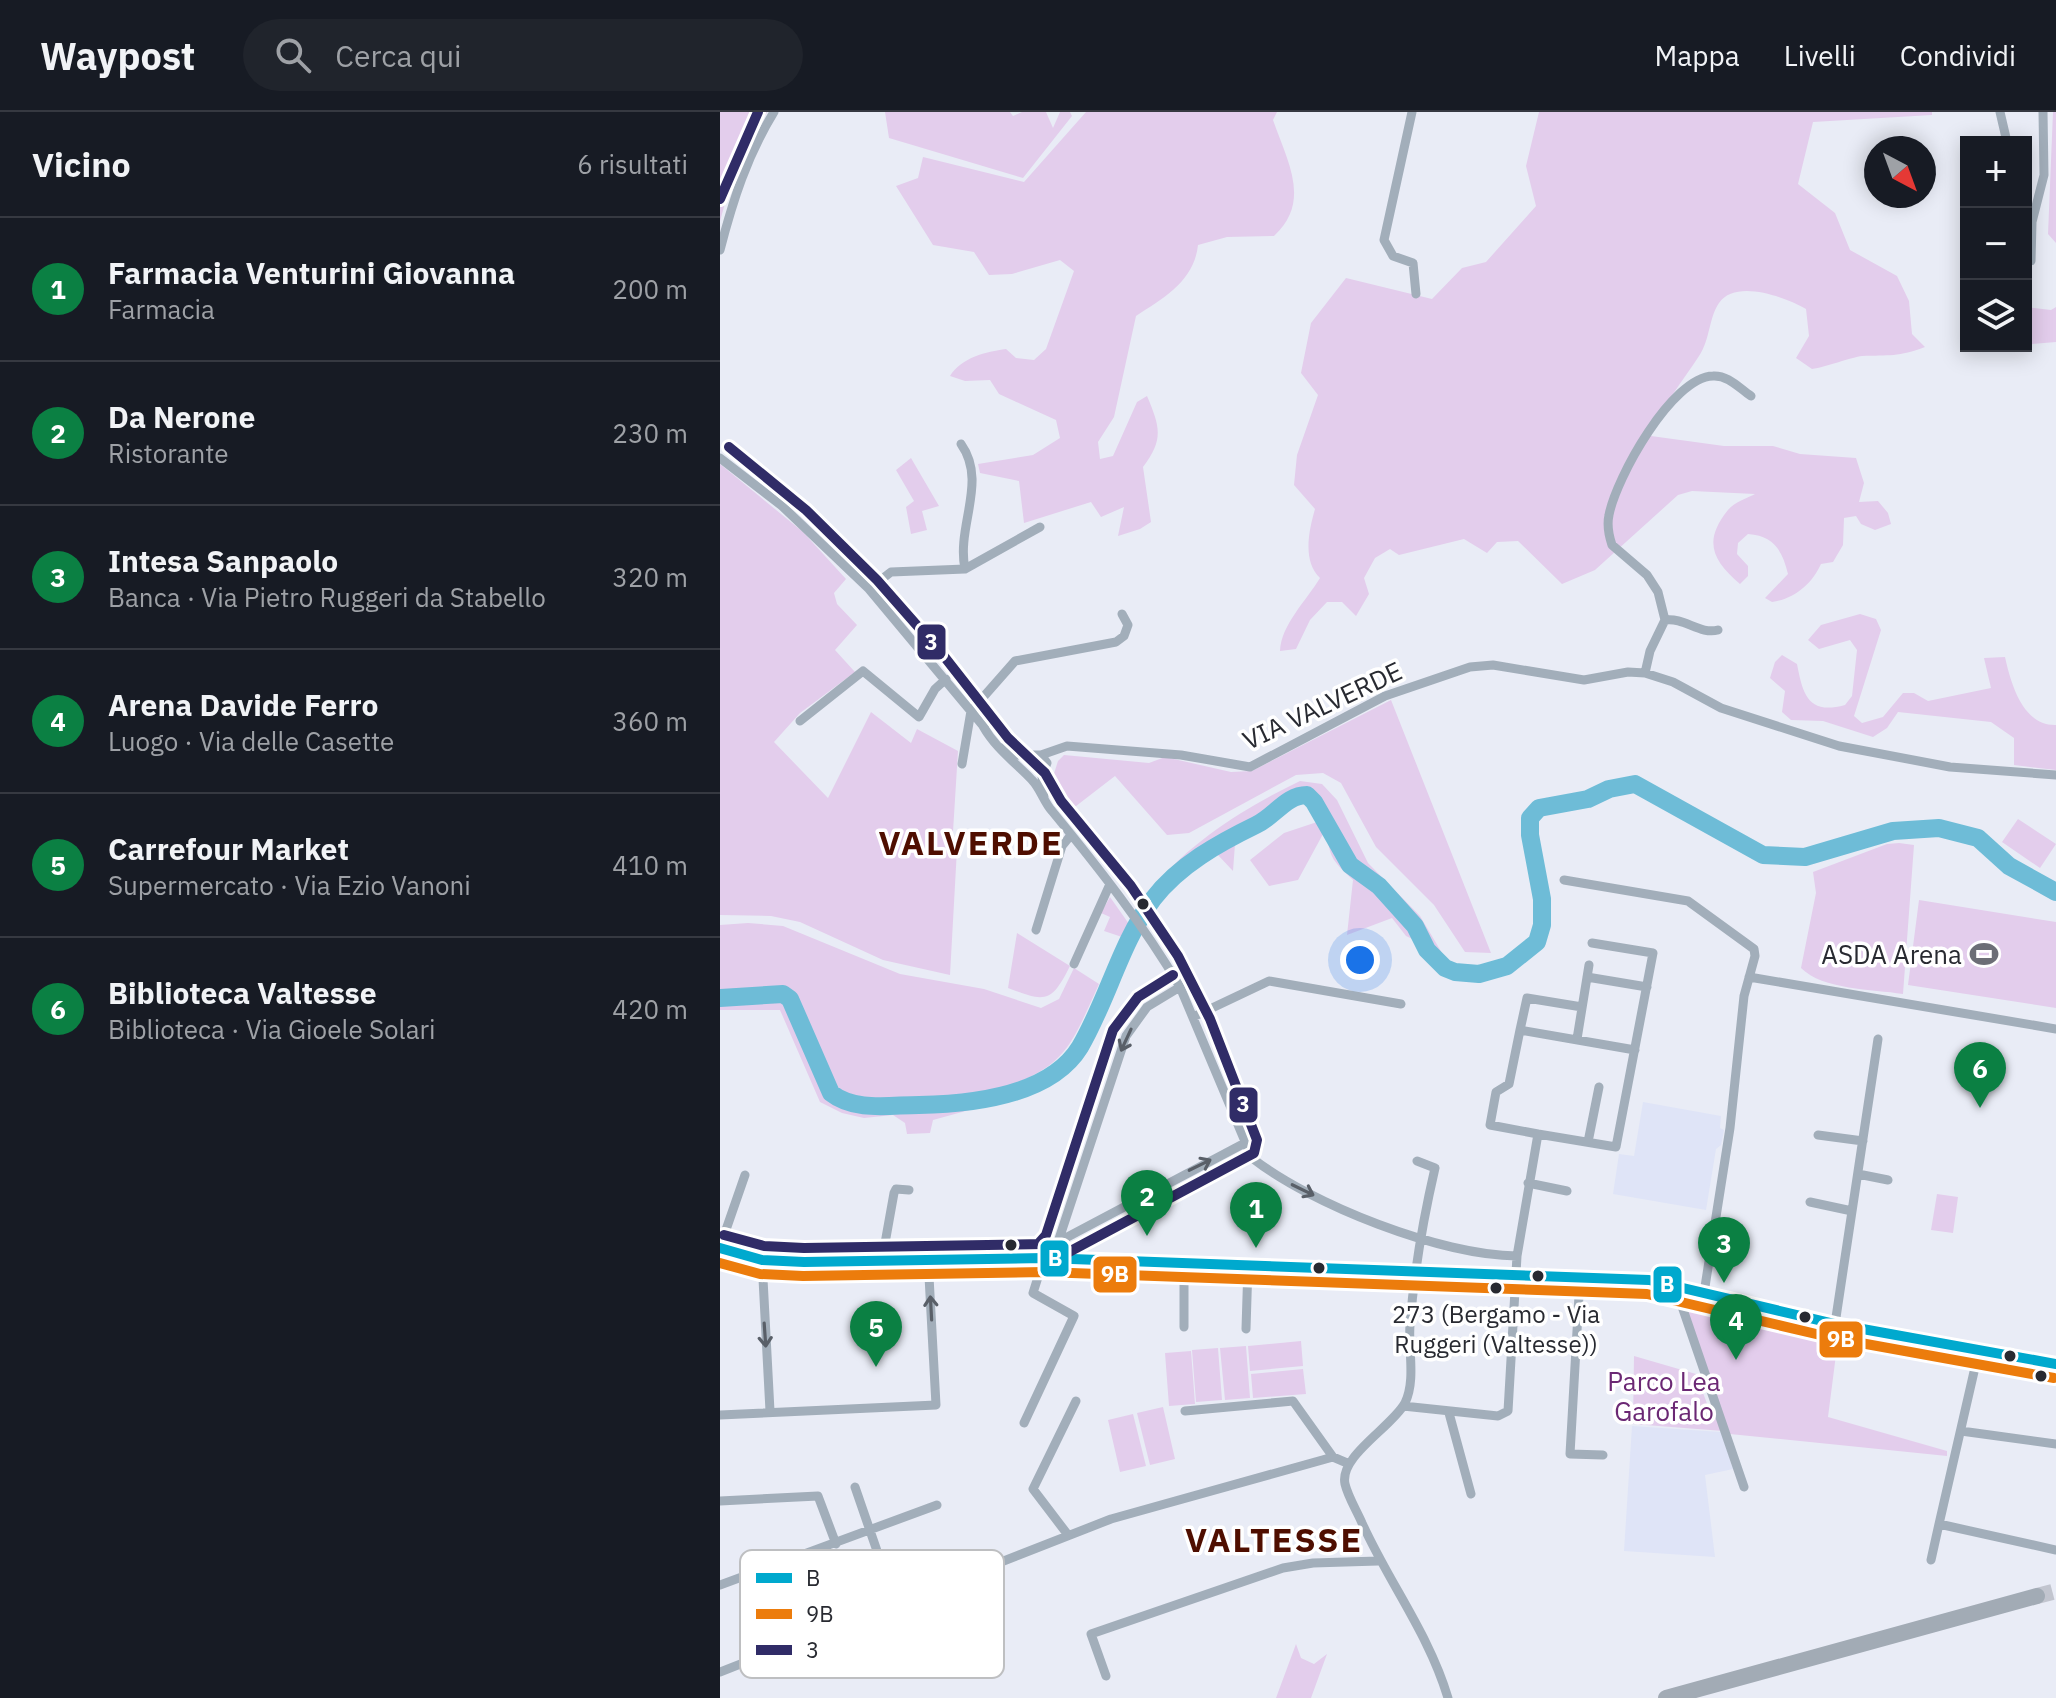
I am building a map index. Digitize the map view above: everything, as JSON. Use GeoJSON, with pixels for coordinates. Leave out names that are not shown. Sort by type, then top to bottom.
{"type":"FeatureCollection","features":[{"type":"Feature","properties":{"kind":"highway"},"geometry":{"type":"LineString","coordinates":[[1666,1698],[2039,1602],[1705,1698]]}},
{"type":"Feature","properties":{"kind":"street"},"geometry":{"type":"LineString","coordinates":[[720,250],[736,191],[753,146],[774,112]]}},
{"type":"Feature","properties":{"kind":"street"},"geometry":{"type":"LineString","coordinates":[[1412,112],[1384,240],[1393,256],[1413,263],[1416,294]]}},
{"type":"Feature","properties":{"kind":"street"},"geometry":{"type":"LineString","coordinates":[[2000,112],[2006,136]]}},
{"type":"Feature","properties":{"kind":"street"},"geometry":{"type":"LineString","coordinates":[[2032,222],[2044,175],[2043,112]]}},
{"type":"Feature","properties":{"kind":"street"},"geometry":{"type":"LineString","coordinates":[[1645,673],[1650,651],[1665,620],[1658,592],[1647,575],[1612,545],[1609,514],[1642,441],[1672,401],[1703,377],[1716,375],[1751,396]]}},
{"type":"Feature","properties":{"kind":"street"},"geometry":{"type":"LineString","coordinates":[[961,444],[974,464],[973,491],[963,538],[965,569]]}},
{"type":"Feature","properties":{"kind":"street"},"geometry":{"type":"LineString","coordinates":[[720,458],[782,506],[869,589],[946,679],[1003,753],[1037,777]]}},
{"type":"Feature","properties":{"kind":"street"},"geometry":{"type":"LineString","coordinates":[[869,589],[891,572],[965,569],[1040,527]]}},
{"type":"Feature","properties":{"kind":"street"},"geometry":{"type":"LineString","coordinates":[[962,764],[971,711],[1015,661],[1116,642],[1124,636],[1128,625],[1122,614]]}},
{"type":"Feature","properties":{"kind":"street"},"geometry":{"type":"LineString","coordinates":[[1665,620],[1675,619],[1711,632],[1718,630]]}},
{"type":"Feature","properties":{"kind":"street","name":"VIA VALVERDE"},"geometry":{"type":"LineString","coordinates":[[1044,759],[1062,746],[1181,755],[1250,767],[1385,696],[1470,667],[1493,665],[1584,680],[1628,672],[1645,673],[1673,682],[1721,708],[1839,746],[1950,767],[2056,775]]}},
{"type":"Feature","properties":{"kind":"street"},"geometry":{"type":"LineString","coordinates":[[800,721],[863,671],[919,717],[935,689],[946,679]]}},
{"type":"Feature","properties":{"kind":"street"},"geometry":{"type":"LineString","coordinates":[[983,726],[1011,752],[1044,759],[1037,777],[1044,801],[1134,915],[1180,987],[1243,1144],[1252,1158],[1274,1175],[1342,1209],[1419,1238],[1503,1256],[1517,1256]]}},
{"type":"Feature","properties":{"kind":"street"},"geometry":{"type":"LineString","coordinates":[[1021,766],[1026,756]]}},
{"type":"Feature","properties":{"kind":"street"},"geometry":{"type":"LineString","coordinates":[[1036,930],[1062,846],[1071,835]]}},
{"type":"Feature","properties":{"kind":"street"},"geometry":{"type":"LineString","coordinates":[[1564,880],[1688,901],[1752,946],[1755,956],[1744,996],[1730,1128],[1704,1293]]}},
{"type":"Feature","properties":{"kind":"street"},"geometry":{"type":"LineString","coordinates":[[1074,964],[1110,884]]}},
{"type":"Feature","properties":{"kind":"street"},"geometry":{"type":"LineString","coordinates":[[1582,1007],[1527,998],[1509,1084],[1496,1092],[1490,1125],[1616,1147],[1653,953],[1592,943]]}},
{"type":"Feature","properties":{"kind":"street"},"geometry":{"type":"LineString","coordinates":[[1577,1039],[1589,965]]}},
{"type":"Feature","properties":{"kind":"street"},"geometry":{"type":"LineString","coordinates":[[1587,977],[1647,987]]}},
{"type":"Feature","properties":{"kind":"street"},"geometry":{"type":"LineString","coordinates":[[1749,977],[2056,1029]]}},
{"type":"Feature","properties":{"kind":"street"},"geometry":{"type":"LineString","coordinates":[[1193,1017],[1269,981],[1401,1004]]}},
{"type":"Feature","properties":{"kind":"street"},"geometry":{"type":"LineString","coordinates":[[1058,1242],[1126,1036],[1147,1007],[1180,987]]}},
{"type":"Feature","properties":{"kind":"street"},"geometry":{"type":"LineString","coordinates":[[1520,1030],[1635,1050]]}},
{"type":"Feature","properties":{"kind":"street"},"geometry":{"type":"LineString","coordinates":[[1835,1324],[1878,1039]]}},
{"type":"Feature","properties":{"kind":"street"},"geometry":{"type":"LineString","coordinates":[[1588,1142],[1599,1087]]}},
{"type":"Feature","properties":{"kind":"street"},"geometry":{"type":"LineString","coordinates":[[1403,1406],[1498,1416],[1508,1411],[1517,1256],[1538,1134]]}},
{"type":"Feature","properties":{"kind":"street"},"geometry":{"type":"LineString","coordinates":[[1818,1135],[1863,1141]]}},
{"type":"Feature","properties":{"kind":"street"},"geometry":{"type":"LineString","coordinates":[[1024,1423],[1074,1316],[1033,1293],[1044,1258],[1058,1242],[1243,1144]]}},
{"type":"Feature","properties":{"kind":"street"},"geometry":{"type":"LineString","coordinates":[[1417,1161],[1435,1168],[1419,1238],[1415,1272],[1408,1355],[1410,1390],[1403,1406],[1347,1463],[1345,1483],[1378,1561],[1416,1619],[1437,1663],[1448,1698]]}},
{"type":"Feature","properties":{"kind":"street"},"geometry":{"type":"LineString","coordinates":[[1858,1174],[1888,1180]]}},
{"type":"Feature","properties":{"kind":"street"},"geometry":{"type":"LineString","coordinates":[[745,1175],[720,1248],[762,1260],[1044,1258],[1649,1280],[1835,1324],[2056,1364]]}},
{"type":"Feature","properties":{"kind":"street"},"geometry":{"type":"LineString","coordinates":[[1528,1183],[1567,1191]]}},
{"type":"Feature","properties":{"kind":"street"},"geometry":{"type":"LineString","coordinates":[[882,1260],[894,1193],[896,1189],[909,1190]]}},
{"type":"Feature","properties":{"kind":"street"},"geometry":{"type":"LineString","coordinates":[[1810,1202],[1852,1211]]}},
{"type":"Feature","properties":{"kind":"street"},"geometry":{"type":"LineString","coordinates":[[1503,1256],[1503,1276]]}},
{"type":"Feature","properties":{"kind":"street"},"geometry":{"type":"LineString","coordinates":[[720,1415],[936,1405],[928,1258]]}},
{"type":"Feature","properties":{"kind":"street"},"geometry":{"type":"LineString","coordinates":[[762,1260],[770,1411]]}},
{"type":"Feature","properties":{"kind":"street"},"geometry":{"type":"LineString","coordinates":[[1184,1263],[1184,1327]]}},
{"type":"Feature","properties":{"kind":"street"},"geometry":{"type":"LineString","coordinates":[[1246,1329],[1248,1265]]}},
{"type":"Feature","properties":{"kind":"street"},"geometry":{"type":"LineString","coordinates":[[1580,1278],[1570,1454],[1603,1455]]}},
{"type":"Feature","properties":{"kind":"street"},"geometry":{"type":"LineString","coordinates":[[1675,1286],[1744,1487]]}},
{"type":"Feature","properties":{"kind":"street"},"geometry":{"type":"LineString","coordinates":[[1048,1343],[1058,1349]]}},
{"type":"Feature","properties":{"kind":"street"},"geometry":{"type":"LineString","coordinates":[[1931,1560],[1979,1350]]}},
{"type":"Feature","properties":{"kind":"street"},"geometry":{"type":"LineString","coordinates":[[1068,1535],[1033,1489],[1076,1401]]}},
{"type":"Feature","properties":{"kind":"street"},"geometry":{"type":"LineString","coordinates":[[1185,1411],[1293,1401],[1333,1457],[1347,1463]]}},
{"type":"Feature","properties":{"kind":"street"},"geometry":{"type":"LineString","coordinates":[[1449,1413],[1471,1494]]}},
{"type":"Feature","properties":{"kind":"street"},"geometry":{"type":"LineString","coordinates":[[1961,1431],[2056,1444]]}},
{"type":"Feature","properties":{"kind":"street"},"geometry":{"type":"LineString","coordinates":[[1004,1560],[1111,1519],[1333,1457]]}},
{"type":"Feature","properties":{"kind":"street"},"geometry":{"type":"LineString","coordinates":[[855,1487],[875,1550]]}},
{"type":"Feature","properties":{"kind":"street"},"geometry":{"type":"LineString","coordinates":[[720,1501],[818,1496],[836,1544]]}},
{"type":"Feature","properties":{"kind":"street"},"geometry":{"type":"LineString","coordinates":[[819,1550],[937,1505]]}},
{"type":"Feature","properties":{"kind":"street"},"geometry":{"type":"LineString","coordinates":[[1939,1524],[2056,1550]]}},
{"type":"Feature","properties":{"kind":"street"},"geometry":{"type":"LineString","coordinates":[[1106,1676],[1091,1634],[1283,1568],[1313,1563],[1378,1561]]}},
{"type":"Feature","properties":{"kind":"street"},"geometry":{"type":"LineString","coordinates":[[720,1585],[740,1578]]}},
{"type":"Feature","properties":{"kind":"street"},"geometry":{"type":"LineString","coordinates":[[720,1672],[740,1664]]}},
{"type":"Feature","properties":{"kind":"shaded area"},"geometry":{"type":"Polygon","coordinates":[[[1643,1102],[1721,1116],[1720,1128],[1724,1130],[1721,1145],[1716,1149],[1706,1210],[1613,1194],[1619,1154],[1634,1156],[1643,1102]]]}},
{"type":"Feature","properties":{"kind":"shaded area"},"geometry":{"type":"Polygon","coordinates":[[[1632,1426],[1721,1432],[1733,1469],[1705,1475],[1715,1557],[1624,1551],[1632,1426]]]}},
{"type":"Feature","properties":{"kind":"green space"},"geometry":{"type":"Polygon","coordinates":[[[720,112],[767,112],[733,175],[720,221],[720,112]]]}},
{"type":"Feature","properties":{"kind":"green space"},"geometry":{"type":"Polygon","coordinates":[[[885,112],[1010,112],[1013,116],[1022,112],[1046,112],[1053,128],[1060,112],[1070,112],[1072,116],[1023,178],[889,138],[885,112]]]}},
{"type":"Feature","properties":{"kind":"green space"},"geometry":{"type":"Polygon","coordinates":[[[1086,112],[1277,112],[1273,120],[1293,180],[1292,209],[1274,236],[1227,237],[1198,245],[1191,269],[1184,278],[1167,295],[1136,316],[1114,417],[1098,442],[1100,459],[1113,456],[1137,402],[1147,396],[1158,433],[1143,467],[1151,522],[1118,536],[1124,507],[1101,517],[1091,502],[1024,523],[1019,481],[980,473],[978,464],[1033,455],[1060,438],[1056,420],[999,394],[990,380],[965,381],[950,376],[968,360],[998,350],[1006,349],[1016,358],[1034,360],[1046,349],[1074,271],[1060,260],[1012,274],[989,275],[974,252],[933,245],[896,186],[918,178],[923,157],[1024,182],[1086,112]]]}},
{"type":"Feature","properties":{"kind":"green space"},"geometry":{"type":"Polygon","coordinates":[[[1539,112],[1932,112],[1932,115],[1813,122],[1798,184],[1835,213],[1850,250],[1897,276],[1909,301],[1912,334],[1925,347],[1900,354],[1858,357],[1812,369],[1796,358],[1809,336],[1806,309],[1762,292],[1737,292],[1719,303],[1703,350],[1667,404],[1651,436],[1724,446],[1773,446],[1800,454],[1856,458],[1864,483],[1859,502],[1878,501],[1888,513],[1891,524],[1875,530],[1861,524],[1856,516],[1844,518],[1843,545],[1833,562],[1821,564],[1807,584],[1795,594],[1772,602],[1765,598],[1788,574],[1776,546],[1757,535],[1748,534],[1738,543],[1737,554],[1748,566],[1748,576],[1740,584],[1723,567],[1714,550],[1715,531],[1728,510],[1755,494],[1692,491],[1678,495],[1595,570],[1562,584],[1518,541],[1497,542],[1487,553],[1464,539],[1399,555],[1390,549],[1375,558],[1364,578],[1369,594],[1356,616],[1342,602],[1327,602],[1310,620],[1296,649],[1280,651],[1289,623],[1320,578],[1314,571],[1309,554],[1315,509],[1294,485],[1297,455],[1318,395],[1301,373],[1311,323],[1346,278],[1432,299],[1462,268],[1486,262],[1536,206],[1526,166],[1539,112]]]}},
{"type":"Feature","properties":{"kind":"green space"},"geometry":{"type":"Polygon","coordinates":[[[2053,112],[2056,112],[2056,243],[2048,234],[2053,112]]]}},
{"type":"Feature","properties":{"kind":"green space"},"geometry":{"type":"Polygon","coordinates":[[[2056,307],[2056,342],[2032,344],[2032,308],[2051,310],[2056,307]]]}},
{"type":"Feature","properties":{"kind":"green space"},"geometry":{"type":"Polygon","coordinates":[[[911,458],[939,506],[922,511],[927,530],[911,534],[906,507],[914,501],[896,470],[911,458]]]}},
{"type":"Feature","properties":{"kind":"green space"},"geometry":{"type":"Polygon","coordinates":[[[720,464],[803,532],[846,579],[834,593],[837,604],[857,625],[835,650],[855,672],[800,713],[774,742],[828,798],[871,712],[911,743],[917,729],[958,751],[952,848],[957,849],[950,975],[883,960],[800,922],[771,916],[720,915],[720,464]]]}},
{"type":"Feature","properties":{"kind":"green space"},"geometry":{"type":"Polygon","coordinates":[[[1860,614],[1876,619],[1881,630],[1854,716],[1862,723],[1883,717],[1903,693],[1914,693],[1928,701],[1991,688],[1984,658],[2005,657],[2020,702],[2035,719],[2056,725],[2056,770],[2014,765],[2014,738],[1991,722],[1898,712],[1887,728],[1873,737],[1823,721],[1791,720],[1782,712],[1785,691],[1770,678],[1775,662],[1782,655],[1797,664],[1805,693],[1815,705],[1845,705],[1852,696],[1857,650],[1850,640],[1819,649],[1808,640],[1821,625],[1860,614]]]}},
{"type":"Feature","properties":{"kind":"green space"},"geometry":{"type":"Polygon","coordinates":[[[1391,700],[1491,953],[1465,952],[1434,905],[1376,847],[1341,783],[1323,773],[1296,775],[1189,833],[1167,835],[1115,776],[1067,813],[1051,783],[1058,761],[1064,755],[1149,763],[1165,757],[1231,772],[1252,771],[1391,700]]]}},
{"type":"Feature","properties":{"kind":"green space"},"geometry":{"type":"Polygon","coordinates":[[[1300,781],[1322,784],[1337,800],[1368,863],[1420,916],[1442,953],[1406,936],[1392,918],[1347,935],[1353,880],[1332,855],[1323,808],[1313,795],[1304,791],[1290,797],[1280,811],[1235,844],[1233,871],[1217,854],[1175,883],[1168,893],[1156,884],[1187,853],[1222,825],[1300,781]]]}},
{"type":"Feature","properties":{"kind":"green space"},"geometry":{"type":"Polygon","coordinates":[[[2018,819],[2056,844],[2040,868],[2002,842],[2018,819]]]}},
{"type":"Feature","properties":{"kind":"green space"},"geometry":{"type":"Polygon","coordinates":[[[1317,822],[1323,834],[1298,880],[1269,886],[1250,860],[1284,833],[1317,822]]]}},
{"type":"Feature","properties":{"kind":"green space"},"geometry":{"type":"Polygon","coordinates":[[[1887,844],[1914,845],[1903,994],[1835,985],[1810,975],[1801,968],[1816,893],[1813,872],[1887,844]]]}},
{"type":"Feature","properties":{"kind":"green space"},"geometry":{"type":"Polygon","coordinates":[[[1110,897],[1129,924],[1122,937],[1104,931],[1110,917],[1101,913],[1110,897]]]}},
{"type":"Feature","properties":{"kind":"green space","name":"ASDA Arena"},"geometry":{"type":"Polygon","coordinates":[[[1919,900],[2056,922],[2056,1008],[1908,985],[1919,900]]]}},
{"type":"Feature","properties":{"kind":"green space"},"geometry":{"type":"Polygon","coordinates":[[[748,923],[783,926],[900,974],[984,989],[1041,1008],[1059,999],[1074,968],[1099,984],[1064,1051],[1039,1072],[999,1089],[1013,1098],[933,1120],[930,1133],[907,1134],[905,1123],[893,1115],[864,1118],[842,1113],[820,1102],[780,1010],[720,1010],[720,925],[748,923]]]}},
{"type":"Feature","properties":{"kind":"green space"},"geometry":{"type":"Polygon","coordinates":[[[1017,933],[1070,966],[1052,993],[1031,996],[1008,988],[1017,933]]]}},
{"type":"Feature","properties":{"kind":"green space"},"geometry":{"type":"Polygon","coordinates":[[[1937,1194],[1958,1197],[1953,1233],[1931,1230],[1937,1194]]]}},
{"type":"Feature","properties":{"kind":"green space","name":"Parco Lea Garofalo"},"geometry":{"type":"Polygon","coordinates":[[[1683,1300],[1838,1339],[1828,1417],[1947,1451],[1947,1456],[1730,1434],[1683,1300]]]}},
{"type":"Feature","properties":{"kind":"green space"},"geometry":{"type":"Polygon","coordinates":[[[1301,1341],[1303,1366],[1250,1371],[1248,1346],[1301,1341]]]}},
{"type":"Feature","properties":{"kind":"green space"},"geometry":{"type":"Polygon","coordinates":[[[1246,1346],[1250,1398],[1225,1400],[1220,1348],[1246,1346]]]}},
{"type":"Feature","properties":{"kind":"green space"},"geometry":{"type":"Polygon","coordinates":[[[1218,1348],[1222,1400],[1196,1402],[1192,1350],[1218,1348]]]}},
{"type":"Feature","properties":{"kind":"green space"},"geometry":{"type":"Polygon","coordinates":[[[1191,1351],[1195,1404],[1169,1406],[1165,1353],[1191,1351]]]}},
{"type":"Feature","properties":{"kind":"green space","name":"Parco Lea Garofalo"},"geometry":{"type":"Polygon","coordinates":[[[1634,1356],[1696,1374],[1709,1409],[1716,1410],[1723,1431],[1633,1424],[1634,1356]]]}},
{"type":"Feature","properties":{"kind":"green space"},"geometry":{"type":"Polygon","coordinates":[[[1303,1369],[1306,1394],[1253,1398],[1251,1374],[1303,1369]]]}},
{"type":"Feature","properties":{"kind":"green space"},"geometry":{"type":"Polygon","coordinates":[[[1163,1407],[1175,1459],[1150,1465],[1137,1413],[1163,1407]]]}},
{"type":"Feature","properties":{"kind":"green space"},"geometry":{"type":"Polygon","coordinates":[[[1133,1414],[1146,1466],[1120,1472],[1108,1420],[1133,1414]]]}},
{"type":"Feature","properties":{"kind":"green space"},"geometry":{"type":"Polygon","coordinates":[[[1296,1644],[1301,1658],[1314,1664],[1327,1654],[1311,1698],[1276,1698],[1296,1644]]]}},
{"type":"Feature","properties":{"kind":"waterway"},"geometry":{"type":"LineString","coordinates":[[720,998],[783,994],[790,999],[831,1093],[851,1103],[885,1106],[940,1104],[985,1099],[1030,1087],[1067,1064],[1080,1047],[1132,934],[1163,887],[1200,856],[1263,821],[1293,798],[1307,795],[1350,865],[1379,886],[1415,926],[1427,950],[1445,968],[1455,972],[1479,974],[1507,966],[1537,942],[1542,925],[1542,899],[1530,835],[1530,818],[1539,808],[1588,799],[1609,789],[1635,784],[1763,855],[1805,857],[1893,831],[1939,828],[1978,838],[2009,866],[2056,892]]}},
{"type":"Feature","properties":{"kind":"tunnel"},"geometry":{"type":"LineString","coordinates":[[2037,1596],[2056,1591]]}},
{"type":"Feature","properties":{"kind":"transit line","name":"3"},"geometry":{"type":"LineString","coordinates":[[720,199],[758,112]]}},
{"type":"Feature","properties":{"kind":"transit line","name":"3"},"geometry":{"type":"LineString","coordinates":[[729,447],[806,510],[877,580],[943,655],[1008,738],[1045,773],[1061,801],[1131,886],[1178,956],[1210,1019],[1257,1140],[1254,1153],[1067,1253],[1055,1267]]}},
{"type":"Feature","properties":{"kind":"transit line","name":"3"},"geometry":{"type":"LineString","coordinates":[[1038,1244],[1046,1235],[1113,1030],[1138,997],[1173,975]]}},
{"type":"Feature","properties":{"kind":"transit line","name":"3"},"geometry":{"type":"LineString","coordinates":[[724,1235],[764,1246],[804,1248],[1044,1244]]}},
{"type":"Feature","properties":{"kind":"transit line","name":"B"},"geometry":{"type":"LineString","coordinates":[[720,1248],[762,1260],[804,1262],[1044,1258],[1649,1280],[1835,1324],[2056,1364]]}},
{"type":"Feature","properties":{"kind":"transit line","name":"9B"},"geometry":{"type":"LineString","coordinates":[[720,1263],[760,1274],[803,1276],[1044,1272],[1647,1294],[1833,1338],[2054,1378]]}},
{"type":"Feature","properties":{"kind":"place","name":"ASDA Arena"},"geometry":{"type":"Point","coordinates":[1984,954]}},
{"type":"Feature","properties":{"kind":"place","name":"Biblioteca Valtesse"},"geometry":{"type":"Point","coordinates":[1980,1108]}},
{"type":"Feature","properties":{"kind":"place","name":"Da Nerone"},"geometry":{"type":"Point","coordinates":[1147,1236]}},
{"type":"Feature","properties":{"kind":"place","name":"Farmacia Venturini Giovanna"},"geometry":{"type":"Point","coordinates":[1256,1248]}},
{"type":"Feature","properties":{"kind":"place","name":"Intesa Sanpaolo"},"geometry":{"type":"Point","coordinates":[1724,1283]}},
{"type":"Feature","properties":{"kind":"place","name":"273 (Bergamo - Via Ruggeri (Valtesse))"},"geometry":{"type":"Point","coordinates":[1496,1288]}},
{"type":"Feature","properties":{"kind":"place","name":"Arena Davide Ferro"},"geometry":{"type":"Point","coordinates":[1736,1360]}},
{"type":"Feature","properties":{"kind":"place","name":"Carrefour Market"},"geometry":{"type":"Point","coordinates":[876,1367]}},
{"type":"Feature","properties":{"kind":"district","name":"VALVERDE"},"geometry":{"type":"Point","coordinates":[971,842]}},
{"type":"Feature","properties":{"kind":"district","name":"VALTESSE"},"geometry":{"type":"Point","coordinates":[1274,1539]}}]}
